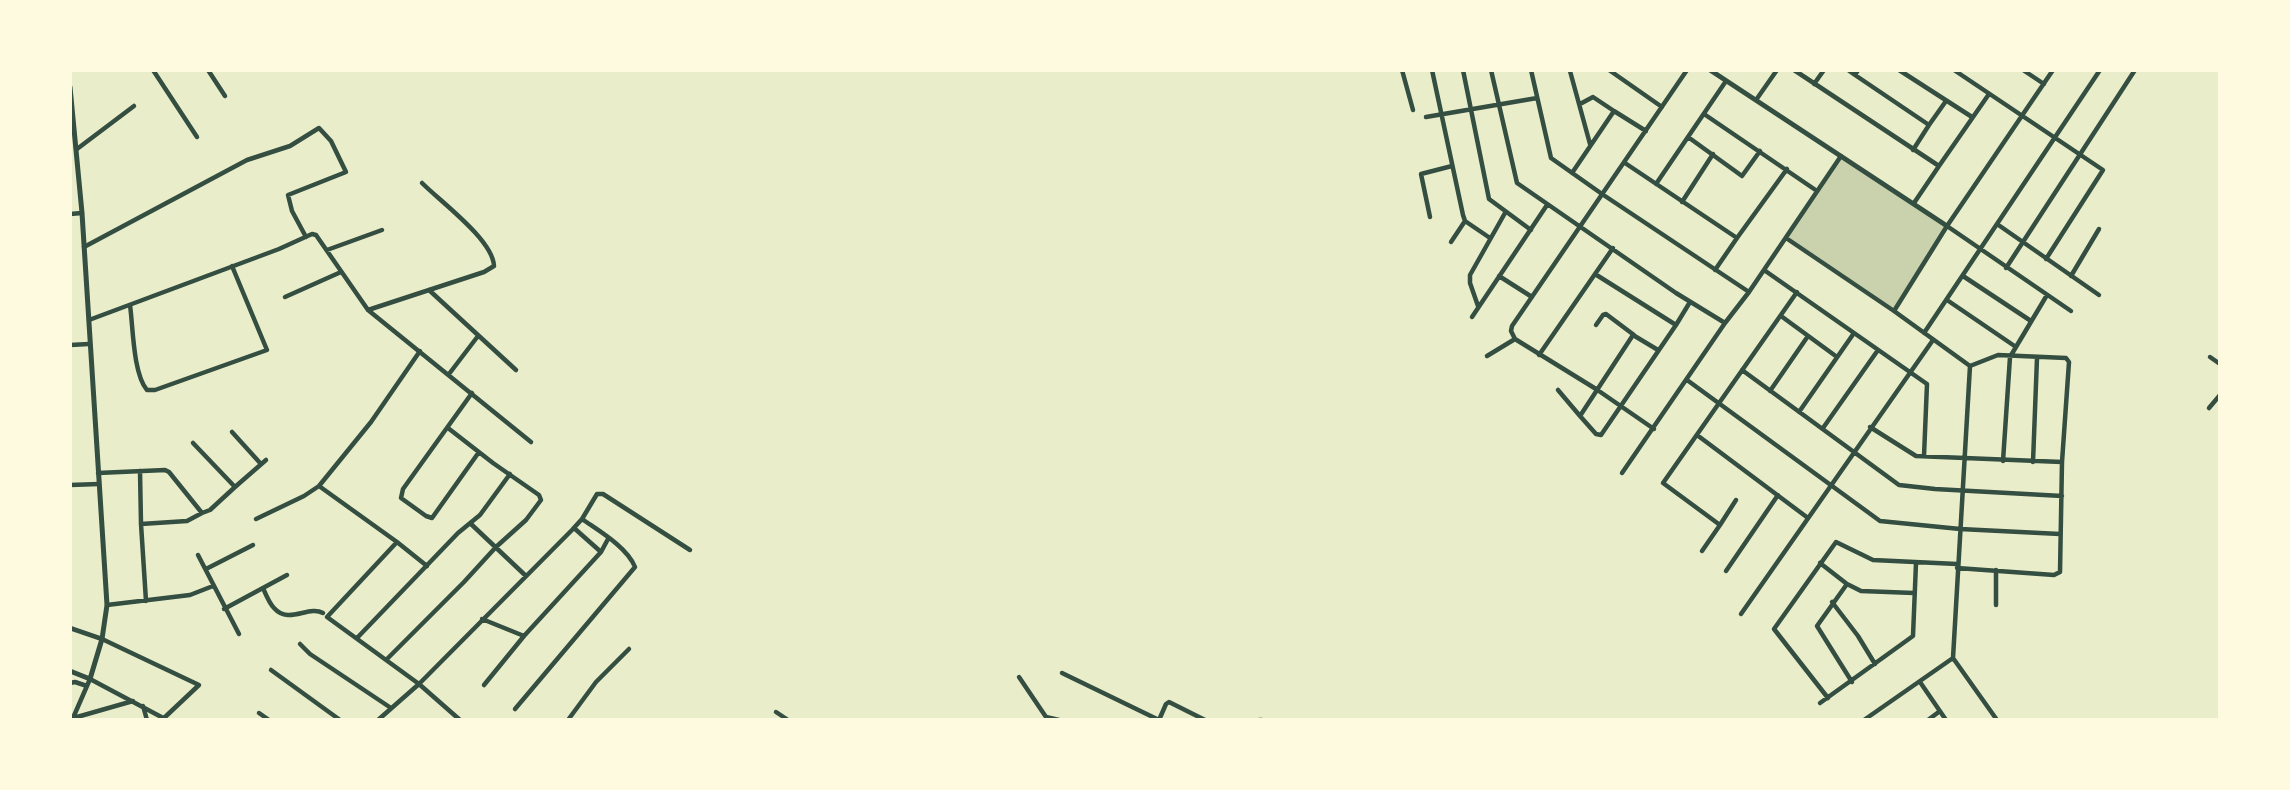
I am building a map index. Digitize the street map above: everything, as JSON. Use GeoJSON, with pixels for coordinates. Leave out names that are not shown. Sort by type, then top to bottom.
{"type":"FeatureCollection","features":[{"type":"Feature","properties":{"kind":"street"},"geometry":{"type":"LineString","coordinates":[[153,70],[197,137]]}},
{"type":"Feature","properties":{"kind":"street"},"geometry":{"type":"LineString","coordinates":[[208,70],[225,96]]}},
{"type":"Feature","properties":{"kind":"street"},"geometry":{"type":"LineString","coordinates":[[1402,70],[1412,110]]}},
{"type":"Feature","properties":{"kind":"street"},"geometry":{"type":"LineString","coordinates":[[1432,70],[1465,220],[1490,238]]}},
{"type":"Feature","properties":{"kind":"street"},"geometry":{"type":"LineString","coordinates":[[1463,70],[1489,199],[1531,230]]}},
{"type":"Feature","properties":{"kind":"street"},"geometry":{"type":"LineString","coordinates":[[1491,70],[1517,183],[1690,302],[1725,323]]}},
{"type":"Feature","properties":{"kind":"street"},"geometry":{"type":"LineString","coordinates":[[1531,70],[1552,158],[1749,292]]}},
{"type":"Feature","properties":{"kind":"street"},"geometry":{"type":"LineString","coordinates":[[1571,70],[1590,144]]}},
{"type":"Feature","properties":{"kind":"street"},"geometry":{"type":"LineString","coordinates":[[1609,70],[1662,107]]}},
{"type":"Feature","properties":{"kind":"street"},"geometry":{"type":"LineString","coordinates":[[1654,429],[1621,405],[1515,339],[1512,326],[1687,70]]}},
{"type":"Feature","properties":{"kind":"street"},"geometry":{"type":"LineString","coordinates":[[1710,70],[1914,203],[2071,311]]}},
{"type":"Feature","properties":{"kind":"street"},"geometry":{"type":"LineString","coordinates":[[1756,100],[1777,70]]}},
{"type":"Feature","properties":{"kind":"street"},"geometry":{"type":"LineString","coordinates":[[1794,70],[1938,166]]}},
{"type":"Feature","properties":{"kind":"street"},"geometry":{"type":"LineString","coordinates":[[1814,83],[1824,70]]}},
{"type":"Feature","properties":{"kind":"street"},"geometry":{"type":"LineString","coordinates":[[1847,70],[1856,72],[1929,125]]}},
{"type":"Feature","properties":{"kind":"street"},"geometry":{"type":"LineString","coordinates":[[1899,70],[1972,117]]}},
{"type":"Feature","properties":{"kind":"street"},"geometry":{"type":"LineString","coordinates":[[1954,70],[2103,172],[2046,259]]}},
{"type":"Feature","properties":{"kind":"street"},"geometry":{"type":"LineString","coordinates":[[2024,70],[2044,83]]}},
{"type":"Feature","properties":{"kind":"street"},"geometry":{"type":"LineString","coordinates":[[1894,310],[1947,226],[2053,70]]}},
{"type":"Feature","properties":{"kind":"street"},"geometry":{"type":"LineString","coordinates":[[1924,333],[2100,70]]}},
{"type":"Feature","properties":{"kind":"street"},"geometry":{"type":"LineString","coordinates":[[2006,268],[2135,70]]}},
{"type":"Feature","properties":{"kind":"street"},"geometry":{"type":"LineString","coordinates":[[1656,184],[1726,81]]}},
{"type":"Feature","properties":{"kind":"street"},"geometry":{"type":"LineString","coordinates":[[70,87],[82,213],[107,605],[102,639],[90,679],[72,719]]}},
{"type":"Feature","properties":{"kind":"street"},"geometry":{"type":"LineString","coordinates":[[1914,203],[1989,94]]}},
{"type":"Feature","properties":{"kind":"street"},"geometry":{"type":"LineString","coordinates":[[1580,104],[1593,97],[1646,131]]}},
{"type":"Feature","properties":{"kind":"street"},"geometry":{"type":"LineString","coordinates":[[1426,117],[1536,98]]}},
{"type":"Feature","properties":{"kind":"street"},"geometry":{"type":"LineString","coordinates":[[1913,150],[1946,101]]}},
{"type":"Feature","properties":{"kind":"street"},"geometry":{"type":"LineString","coordinates":[[77,149],[134,106]]}},
{"type":"Feature","properties":{"kind":"street"},"geometry":{"type":"LineString","coordinates":[[1572,173],[1614,111]]}},
{"type":"Feature","properties":{"kind":"street"},"geometry":{"type":"LineString","coordinates":[[1704,114],[1817,191]]}},
{"type":"Feature","properties":{"kind":"street"},"geometry":{"type":"LineString","coordinates":[[84,247],[247,160],[290,146],[319,128],[331,141],[346,172],[288,195],[292,211],[306,237]]}},
{"type":"Feature","properties":{"kind":"street"},"geometry":{"type":"LineString","coordinates":[[1688,137],[1742,176],[1760,151]]}},
{"type":"Feature","properties":{"kind":"street"},"geometry":{"type":"LineString","coordinates":[[1682,202],[1713,154]]}},
{"type":"Feature","properties":{"kind":"street"},"geometry":{"type":"LineString","coordinates":[[1622,473],[1841,156]]}},
{"type":"Feature","properties":{"kind":"street"},"geometry":{"type":"LineString","coordinates":[[1625,163],[1737,238]]}},
{"type":"Feature","properties":{"kind":"street"},"geometry":{"type":"LineString","coordinates":[[1430,217],[1421,174],[1452,166]]}},
{"type":"Feature","properties":{"kind":"street"},"geometry":{"type":"LineString","coordinates":[[1715,270],[1787,169]]}},
{"type":"Feature","properties":{"kind":"street"},"geometry":{"type":"LineString","coordinates":[[368,310],[493,268],[495,262],[491,254],[461,216],[422,183]]}},
{"type":"Feature","properties":{"kind":"street"},"geometry":{"type":"LineString","coordinates":[[1472,317],[1547,205]]}},
{"type":"Feature","properties":{"kind":"street"},"geometry":{"type":"LineString","coordinates":[[70,214],[82,213]]}},
{"type":"Feature","properties":{"kind":"street"},"geometry":{"type":"LineString","coordinates":[[1478,307],[1470,275],[1505,213]]}},
{"type":"Feature","properties":{"kind":"street"},"geometry":{"type":"LineString","coordinates":[[1451,242],[1465,220]]}},
{"type":"Feature","properties":{"kind":"street"},"geometry":{"type":"LineString","coordinates":[[1997,224],[2099,295]]}},
{"type":"Feature","properties":{"kind":"street"},"geometry":{"type":"LineString","coordinates":[[2071,276],[2099,229]]}},
{"type":"Feature","properties":{"kind":"street"},"geometry":{"type":"LineString","coordinates":[[327,250],[382,230]]}},
{"type":"Feature","properties":{"kind":"street"},"geometry":{"type":"LineString","coordinates":[[88,320],[316,235],[368,310],[530,442]]}},
{"type":"Feature","properties":{"kind":"street"},"geometry":{"type":"LineString","coordinates":[[1786,238],[1894,310],[1970,366]]}},
{"type":"Feature","properties":{"kind":"street"},"geometry":{"type":"LineString","coordinates":[[1539,355],[1613,248]]}},
{"type":"Feature","properties":{"kind":"street"},"geometry":{"type":"LineString","coordinates":[[131,305],[138,371],[142,385],[147,390],[155,390],[267,350],[232,266]]}},
{"type":"Feature","properties":{"kind":"street"},"geometry":{"type":"LineString","coordinates":[[1764,270],[1928,386],[1924,456]]}},
{"type":"Feature","properties":{"kind":"street"},"geometry":{"type":"LineString","coordinates":[[285,297],[341,272]]}},
{"type":"Feature","properties":{"kind":"street"},"geometry":{"type":"LineString","coordinates":[[1595,274],[1676,325]]}},
{"type":"Feature","properties":{"kind":"street"},"geometry":{"type":"LineString","coordinates":[[1499,276],[1532,297]]}},
{"type":"Feature","properties":{"kind":"street"},"geometry":{"type":"LineString","coordinates":[[1963,276],[2029,323]]}},
{"type":"Feature","properties":{"kind":"street"},"geometry":{"type":"LineString","coordinates":[[428,289],[516,370]]}},
{"type":"Feature","properties":{"kind":"street"},"geometry":{"type":"LineString","coordinates":[[1720,525],[1663,482],[1797,292]]}},
{"type":"Feature","properties":{"kind":"street"},"geometry":{"type":"LineString","coordinates":[[2003,460],[2010,357],[2048,295]]}},
{"type":"Feature","properties":{"kind":"street"},"geometry":{"type":"LineString","coordinates":[[1947,300],[2016,347]]}},
{"type":"Feature","properties":{"kind":"street"},"geometry":{"type":"LineString","coordinates":[[1558,390],[1596,434],[1601,435],[1690,302]]}},
{"type":"Feature","properties":{"kind":"street"},"geometry":{"type":"LineString","coordinates":[[1596,325],[1606,314],[1658,351]]}},
{"type":"Feature","properties":{"kind":"street"},"geometry":{"type":"LineString","coordinates":[[1781,316],[1837,356]]}},
{"type":"Feature","properties":{"kind":"street"},"geometry":{"type":"LineString","coordinates":[[1799,412],[1854,333]]}},
{"type":"Feature","properties":{"kind":"street"},"geometry":{"type":"LineString","coordinates":[[449,374],[478,335]]}},
{"type":"Feature","properties":{"kind":"street"},"geometry":{"type":"LineString","coordinates":[[1580,416],[1625,344],[1634,335]]}},
{"type":"Feature","properties":{"kind":"street"},"geometry":{"type":"LineString","coordinates":[[1770,391],[1808,336]]}},
{"type":"Feature","properties":{"kind":"street"},"geometry":{"type":"LineString","coordinates":[[1487,356],[1515,339]]}},
{"type":"Feature","properties":{"kind":"street"},"geometry":{"type":"LineString","coordinates":[[1741,614],[1933,340]]}},
{"type":"Feature","properties":{"kind":"street"},"geometry":{"type":"LineString","coordinates":[[70,345],[89,344]]}},
{"type":"Feature","properties":{"kind":"street"},"geometry":{"type":"LineString","coordinates":[[1823,428],[1878,349]]}},
{"type":"Feature","properties":{"kind":"street"},"geometry":{"type":"LineString","coordinates":[[256,519],[304,496],[318,485],[371,422],[420,351]]}},
{"type":"Feature","properties":{"kind":"street"},"geometry":{"type":"LineString","coordinates":[[1828,698],[1773,629],[1834,544],[1839,541],[1873,559],[1996,570],[2060,572],[2062,462],[2069,362],[2066,358],[1994,356],[1970,366]]}},
{"type":"Feature","properties":{"kind":"street"},"geometry":{"type":"LineString","coordinates":[[2210,356],[2220,364]]}},
{"type":"Feature","properties":{"kind":"street"},"geometry":{"type":"LineString","coordinates":[[2033,462],[2037,358]]}},
{"type":"Feature","properties":{"kind":"street"},"geometry":{"type":"LineString","coordinates":[[1970,366],[1953,658],[1997,720]]}},
{"type":"Feature","properties":{"kind":"street"},"geometry":{"type":"LineString","coordinates":[[1742,370],[1899,485],[2062,496]]}},
{"type":"Feature","properties":{"kind":"street"},"geometry":{"type":"LineString","coordinates":[[1687,380],[1874,518],[1885,523],[2060,534]]}},
{"type":"Feature","properties":{"kind":"street"},"geometry":{"type":"LineString","coordinates":[[472,393],[403,489],[403,500],[432,518],[479,452]]}},
{"type":"Feature","properties":{"kind":"street"},"geometry":{"type":"LineString","coordinates":[[2209,408],[2220,395]]}},
{"type":"Feature","properties":{"kind":"street"},"geometry":{"type":"LineString","coordinates":[[386,660],[496,547],[526,520],[541,500],[539,495],[448,428]]}},
{"type":"Feature","properties":{"kind":"street"},"geometry":{"type":"LineString","coordinates":[[1870,428],[1912,455],[2062,462]]}},
{"type":"Feature","properties":{"kind":"street"},"geometry":{"type":"LineString","coordinates":[[141,524],[187,521],[210,510],[264,462],[232,432]]}},
{"type":"Feature","properties":{"kind":"street"},"geometry":{"type":"LineString","coordinates":[[1697,435],[1808,518]]}},
{"type":"Feature","properties":{"kind":"street"},"geometry":{"type":"LineString","coordinates":[[193,443],[235,487]]}},
{"type":"Feature","properties":{"kind":"street"},"geometry":{"type":"LineString","coordinates":[[98,473],[165,470],[202,513]]}},
{"type":"Feature","properties":{"kind":"street"},"geometry":{"type":"LineString","coordinates":[[140,471],[146,601]]}},
{"type":"Feature","properties":{"kind":"street"},"geometry":{"type":"LineString","coordinates":[[357,638],[463,528],[471,524],[510,474]]}},
{"type":"Feature","properties":{"kind":"street"},"geometry":{"type":"LineString","coordinates":[[70,485],[99,484]]}},
{"type":"Feature","properties":{"kind":"street"},"geometry":{"type":"LineString","coordinates":[[318,485],[427,566]]}},
{"type":"Feature","properties":{"kind":"street"},"geometry":{"type":"LineString","coordinates":[[378,720],[419,684],[574,528],[597,494],[603,494],[690,550]]}},
{"type":"Feature","properties":{"kind":"street"},"geometry":{"type":"LineString","coordinates":[[1726,571],[1778,495]]}},
{"type":"Feature","properties":{"kind":"street"},"geometry":{"type":"LineString","coordinates":[[1702,551],[1736,500]]}},
{"type":"Feature","properties":{"kind":"street"},"geometry":{"type":"LineString","coordinates":[[515,709],[635,567],[635,563],[582,519]]}},
{"type":"Feature","properties":{"kind":"street"},"geometry":{"type":"LineString","coordinates":[[471,524],[526,576]]}},
{"type":"Feature","properties":{"kind":"street"},"geometry":{"type":"LineString","coordinates":[[574,528],[601,552]]}},
{"type":"Feature","properties":{"kind":"street"},"geometry":{"type":"LineString","coordinates":[[484,685],[524,636],[601,552],[608,539]]}},
{"type":"Feature","properties":{"kind":"street"},"geometry":{"type":"LineString","coordinates":[[397,542],[327,617],[419,684],[460,720]]}},
{"type":"Feature","properties":{"kind":"street"},"geometry":{"type":"LineString","coordinates":[[206,569],[253,545]]}},
{"type":"Feature","properties":{"kind":"street"},"geometry":{"type":"LineString","coordinates":[[198,555],[239,634]]}},
{"type":"Feature","properties":{"kind":"street"},"geometry":{"type":"LineString","coordinates":[[1820,563],[1847,584],[1861,591],[1914,593]]}},
{"type":"Feature","properties":{"kind":"street"},"geometry":{"type":"LineString","coordinates":[[1820,704],[1913,636],[1916,563]]}},
{"type":"Feature","properties":{"kind":"street"},"geometry":{"type":"LineString","coordinates":[[1996,570],[1996,605]]}},
{"type":"Feature","properties":{"kind":"street"},"geometry":{"type":"LineString","coordinates":[[225,609],[287,575]]}},
{"type":"Feature","properties":{"kind":"street"},"geometry":{"type":"LineString","coordinates":[[1847,584],[1817,626],[1852,681]]}},
{"type":"Feature","properties":{"kind":"street"},"geometry":{"type":"LineString","coordinates":[[107,605],[190,595],[213,586]]}},
{"type":"Feature","properties":{"kind":"street"},"geometry":{"type":"LineString","coordinates":[[263,588],[273,608],[279,612],[293,616],[317,610],[324,613]]}},
{"type":"Feature","properties":{"kind":"street"},"geometry":{"type":"LineString","coordinates":[[1832,602],[1875,664]]}},
{"type":"Feature","properties":{"kind":"street"},"geometry":{"type":"LineString","coordinates":[[482,619],[524,636]]}},
{"type":"Feature","properties":{"kind":"street"},"geometry":{"type":"LineString","coordinates":[[70,628],[102,639],[199,685],[166,719],[70,671]]}},
{"type":"Feature","properties":{"kind":"street"},"geometry":{"type":"LineString","coordinates":[[300,644],[310,654],[391,708]]}},
{"type":"Feature","properties":{"kind":"street"},"geometry":{"type":"LineString","coordinates":[[568,720],[596,681],[629,649]]}},
{"type":"Feature","properties":{"kind":"street"},"geometry":{"type":"LineString","coordinates":[[1864,720],[1953,658]]}},
{"type":"Feature","properties":{"kind":"street"},"geometry":{"type":"LineString","coordinates":[[271,670],[340,720]]}},
{"type":"Feature","properties":{"kind":"street"},"geometry":{"type":"LineString","coordinates":[[1062,673],[1159,720],[1169,702],[1205,720]]}},
{"type":"Feature","properties":{"kind":"street"},"geometry":{"type":"LineString","coordinates":[[1019,677],[1044,718],[1059,720]]}},
{"type":"Feature","properties":{"kind":"street"},"geometry":{"type":"LineString","coordinates":[[1920,682],[1946,720]]}},
{"type":"Feature","properties":{"kind":"street"},"geometry":{"type":"LineString","coordinates":[[70,683],[87,686]]}},
{"type":"Feature","properties":{"kind":"street"},"geometry":{"type":"LineString","coordinates":[[72,719],[134,701]]}},
{"type":"Feature","properties":{"kind":"street"},"geometry":{"type":"LineString","coordinates":[[142,705],[147,720]]}},
{"type":"Feature","properties":{"kind":"street"},"geometry":{"type":"LineString","coordinates":[[1928,720],[1940,710]]}},
{"type":"Feature","properties":{"kind":"street"},"geometry":{"type":"LineString","coordinates":[[776,712],[788,720]]}},
{"type":"Feature","properties":{"kind":"street"},"geometry":{"type":"LineString","coordinates":[[259,713],[269,720]]}},
{"type":"Feature","properties":{"kind":"green space"},"geometry":{"type":"Polygon","coordinates":[[[1841,156],[1947,226],[1894,311],[1786,238],[1841,156]]]}}]}
